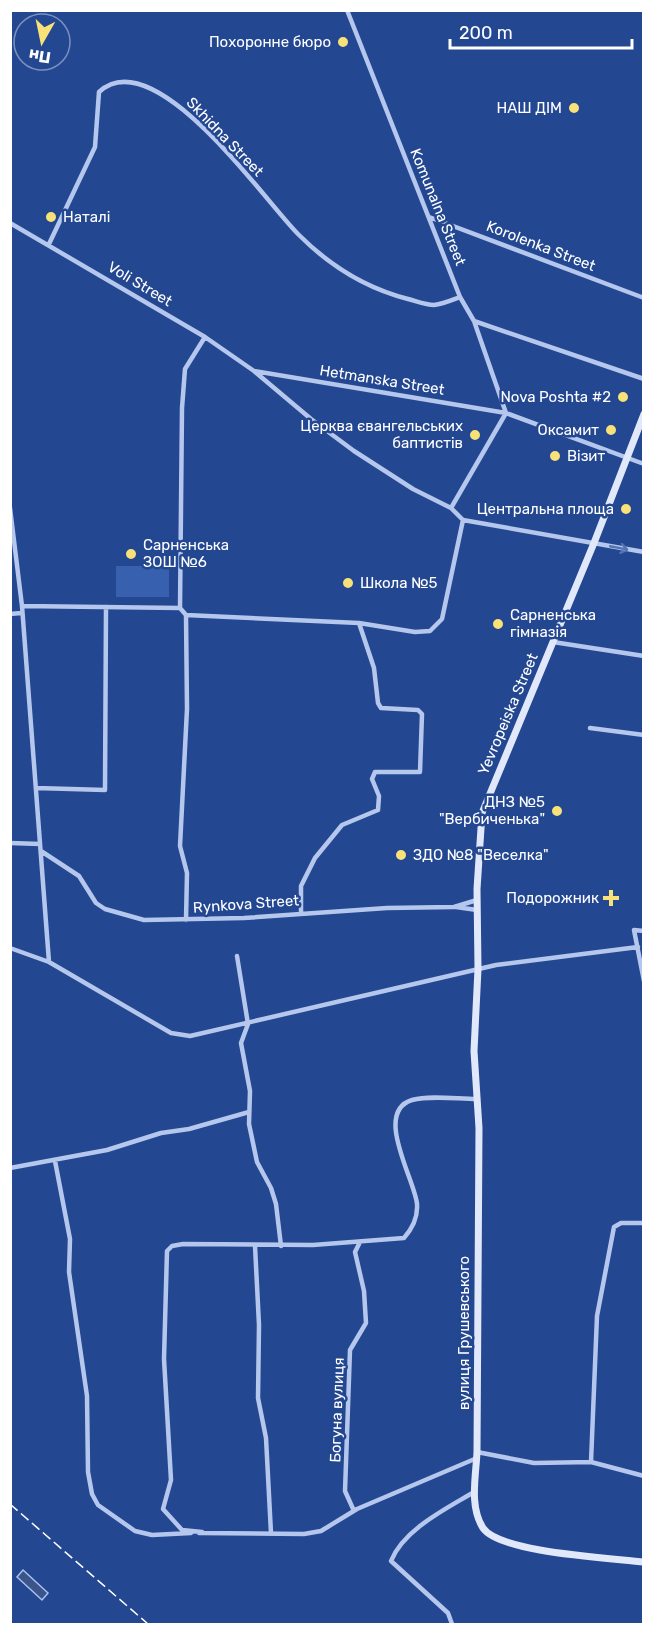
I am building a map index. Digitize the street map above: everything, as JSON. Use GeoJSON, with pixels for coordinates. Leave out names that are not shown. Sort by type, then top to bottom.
{"type":"FeatureCollection","features":[{"type":"Feature","properties":{"kind":"main road","name":"Yevropeiska Street"},"geometry":{"type":"LineString","coordinates":[[478,969],[477,900],[482,813],[594,543],[644,414]]}},
{"type":"Feature","properties":{"kind":"main road","name":"вулиця Грушевського"},"geometry":{"type":"LineString","coordinates":[[478,969],[474,1051],[477,1099],[477,1455],[474,1492],[483,1529],[496,1540],[526,1548],[644,1562]]}},
{"type":"Feature","properties":{"kind":"street","name":"Komunalna Street"},"geometry":{"type":"LineString","coordinates":[[347,10],[460,297],[474,321],[506,413]]}},
{"type":"Feature","properties":{"kind":"street","name":"Skhidna Street"},"geometry":{"type":"LineString","coordinates":[[49,244],[94,147],[99,92],[105,87],[129,84],[149,88],[187,112],[236,161],[299,236],[354,279],[380,292],[432,305],[460,297]]}},
{"type":"Feature","properties":{"kind":"street","name":"Korolenka Street"},"geometry":{"type":"LineString","coordinates":[[429,217],[644,298]]}},
{"type":"Feature","properties":{"kind":"street","name":"Voli Street"},"geometry":{"type":"LineString","coordinates":[[10,223],[205,337],[254,371],[311,419],[354,451],[413,489],[451,508],[463,520]]}},
{"type":"Feature","properties":{"kind":"street"},"geometry":{"type":"LineString","coordinates":[[474,321],[644,380]]}},
{"type":"Feature","properties":{"kind":"street"},"geometry":{"type":"LineString","coordinates":[[186,920],[187,873],[180,846],[187,710],[186,615],[180,608],[182,408],[185,369],[205,337]]}},
{"type":"Feature","properties":{"kind":"street","name":"Hetmanska Street"},"geometry":{"type":"LineString","coordinates":[[254,371],[506,413],[644,464]]}},
{"type":"Feature","properties":{"kind":"street"},"geometry":{"type":"LineString","coordinates":[[451,508],[506,413]]}},
{"type":"Feature","properties":{"kind":"street"},"geometry":{"type":"LineString","coordinates":[[10,508],[22,606],[49,962]]}},
{"type":"Feature","properties":{"kind":"street"},"geometry":{"type":"LineString","coordinates":[[186,615],[359,623],[415,632],[430,631],[442,620],[463,520],[644,552]]}},
{"type":"Feature","properties":{"kind":"street"},"geometry":{"type":"LineString","coordinates":[[22,606],[180,608]]}},
{"type":"Feature","properties":{"kind":"street"},"geometry":{"type":"LineString","coordinates":[[36,788],[105,790],[106,608]]}},
{"type":"Feature","properties":{"kind":"street"},"geometry":{"type":"LineString","coordinates":[[10,614],[21,613]]}},
{"type":"Feature","properties":{"kind":"street"},"geometry":{"type":"LineString","coordinates":[[301,913],[301,886],[315,858],[342,825],[378,810],[379,796],[372,778],[375,772],[420,772],[422,714],[418,710],[381,708],[378,703],[374,668],[359,623]]}},
{"type":"Feature","properties":{"kind":"street"},"geometry":{"type":"LineString","coordinates":[[553,642],[644,656]]}},
{"type":"Feature","properties":{"kind":"street"},"geometry":{"type":"LineString","coordinates":[[590,728],[644,735]]}},
{"type":"Feature","properties":{"kind":"street"},"geometry":{"type":"LineString","coordinates":[[10,843],[40,844]]}},
{"type":"Feature","properties":{"kind":"street","name":"Rynkova Street"},"geometry":{"type":"LineString","coordinates":[[41,851],[79,876],[96,903],[105,909],[144,920],[454,907],[477,900]]}},
{"type":"Feature","properties":{"kind":"street"},"geometry":{"type":"LineString","coordinates":[[454,907],[477,910]]}},
{"type":"Feature","properties":{"kind":"street"},"geometry":{"type":"LineString","coordinates":[[644,931],[634,930],[644,981]]}},
{"type":"Feature","properties":{"kind":"street"},"geometry":{"type":"LineString","coordinates":[[10,948],[49,962],[160,1027],[180,1036],[190,1036],[478,969],[638,947]]}},
{"type":"Feature","properties":{"kind":"street"},"geometry":{"type":"LineString","coordinates":[[237,956],[248,1024],[241,1044],[250,1091],[249,1124],[257,1162],[271,1188],[276,1204],[281,1246]]}},
{"type":"Feature","properties":{"kind":"street"},"geometry":{"type":"LineString","coordinates":[[202,1532],[182,1530],[163,1509],[171,1480],[164,1359],[167,1251],[172,1246],[183,1244],[281,1246],[404,1238],[414,1221],[417,1206],[410,1178],[402,1163],[395,1121],[404,1104],[414,1100],[477,1099]]}},
{"type":"Feature","properties":{"kind":"street"},"geometry":{"type":"LineString","coordinates":[[10,1168],[55,1161],[249,1112]]}},
{"type":"Feature","properties":{"kind":"street"},"geometry":{"type":"LineString","coordinates":[[55,1161],[70,1239],[69,1272],[87,1396],[88,1472],[92,1494],[98,1505],[135,1532],[152,1535],[202,1532],[304,1534],[321,1531],[354,1511],[477,1455],[534,1463],[591,1462],[644,1476]]}},
{"type":"Feature","properties":{"kind":"street"},"geometry":{"type":"LineString","coordinates":[[591,1462],[597,1316],[614,1227],[621,1223],[644,1223]]}},
{"type":"Feature","properties":{"kind":"street","name":"Богуна вулиця"},"geometry":{"type":"LineString","coordinates":[[354,1511],[345,1491],[350,1350],[366,1323],[364,1291],[355,1252],[360,1242]]}},
{"type":"Feature","properties":{"kind":"street"},"geometry":{"type":"LineString","coordinates":[[255,1246],[259,1325],[258,1398],[266,1438],[271,1533]]}},
{"type":"Feature","properties":{"kind":"street"},"geometry":{"type":"LineString","coordinates":[[452,1624],[448,1614],[391,1561],[395,1549],[404,1540],[438,1514],[474,1492]]}},
{"type":"Feature","properties":{"kind":"shaded area"},"geometry":{"type":"Polygon","coordinates":[[[116,566],[169,566],[169,597],[116,597],[116,566]]]}},
{"type":"Feature","properties":{"kind":"shaded area"},"geometry":{"type":"Polygon","coordinates":[[[23,1570],[48,1593],[42,1600],[17,1577],[23,1570]]]}},
{"type":"Feature","properties":{"kind":"railway"},"geometry":{"type":"LineString","coordinates":[[10,1504],[148,1624]]}},
{"type":"Feature","properties":{"kind":"place","name":"Похоронне бюро"},"geometry":{"type":"Point","coordinates":[343,42]}},
{"type":"Feature","properties":{"kind":"place","name":"НАШ ДІМ"},"geometry":{"type":"Point","coordinates":[574,108]}},
{"type":"Feature","properties":{"kind":"place","name":"Наталі"},"geometry":{"type":"Point","coordinates":[51,217]}},
{"type":"Feature","properties":{"kind":"place","name":"Nova Poshta #2"},"geometry":{"type":"Point","coordinates":[623,397]}},
{"type":"Feature","properties":{"kind":"place","name":"Оксамит"},"geometry":{"type":"Point","coordinates":[611,430]}},
{"type":"Feature","properties":{"kind":"place","name":"Церква євангельських баптистів"},"geometry":{"type":"Point","coordinates":[475,435]}},
{"type":"Feature","properties":{"kind":"place","name":"Візит"},"geometry":{"type":"Point","coordinates":[555,456]}},
{"type":"Feature","properties":{"kind":"place","name":"Центральна площа"},"geometry":{"type":"Point","coordinates":[626,509]}},
{"type":"Feature","properties":{"kind":"place","name":"Сарненська ЗОШ №6"},"geometry":{"type":"Point","coordinates":[131,554]}},
{"type":"Feature","properties":{"kind":"place","name":"Школа №5"},"geometry":{"type":"Point","coordinates":[348,583]}},
{"type":"Feature","properties":{"kind":"place","name":"Сарненська гімназія"},"geometry":{"type":"Point","coordinates":[498,624]}},
{"type":"Feature","properties":{"kind":"place","name":"ДНЗ №5 \"Вербиченька\""},"geometry":{"type":"Point","coordinates":[557,811]}},
{"type":"Feature","properties":{"kind":"place","name":"ЗДО №8 \"Веселка\""},"geometry":{"type":"Point","coordinates":[401,855]}},
{"type":"Feature","properties":{"kind":"place","name":"Подорожник"},"geometry":{"type":"Point","coordinates":[611,898]}}]}
